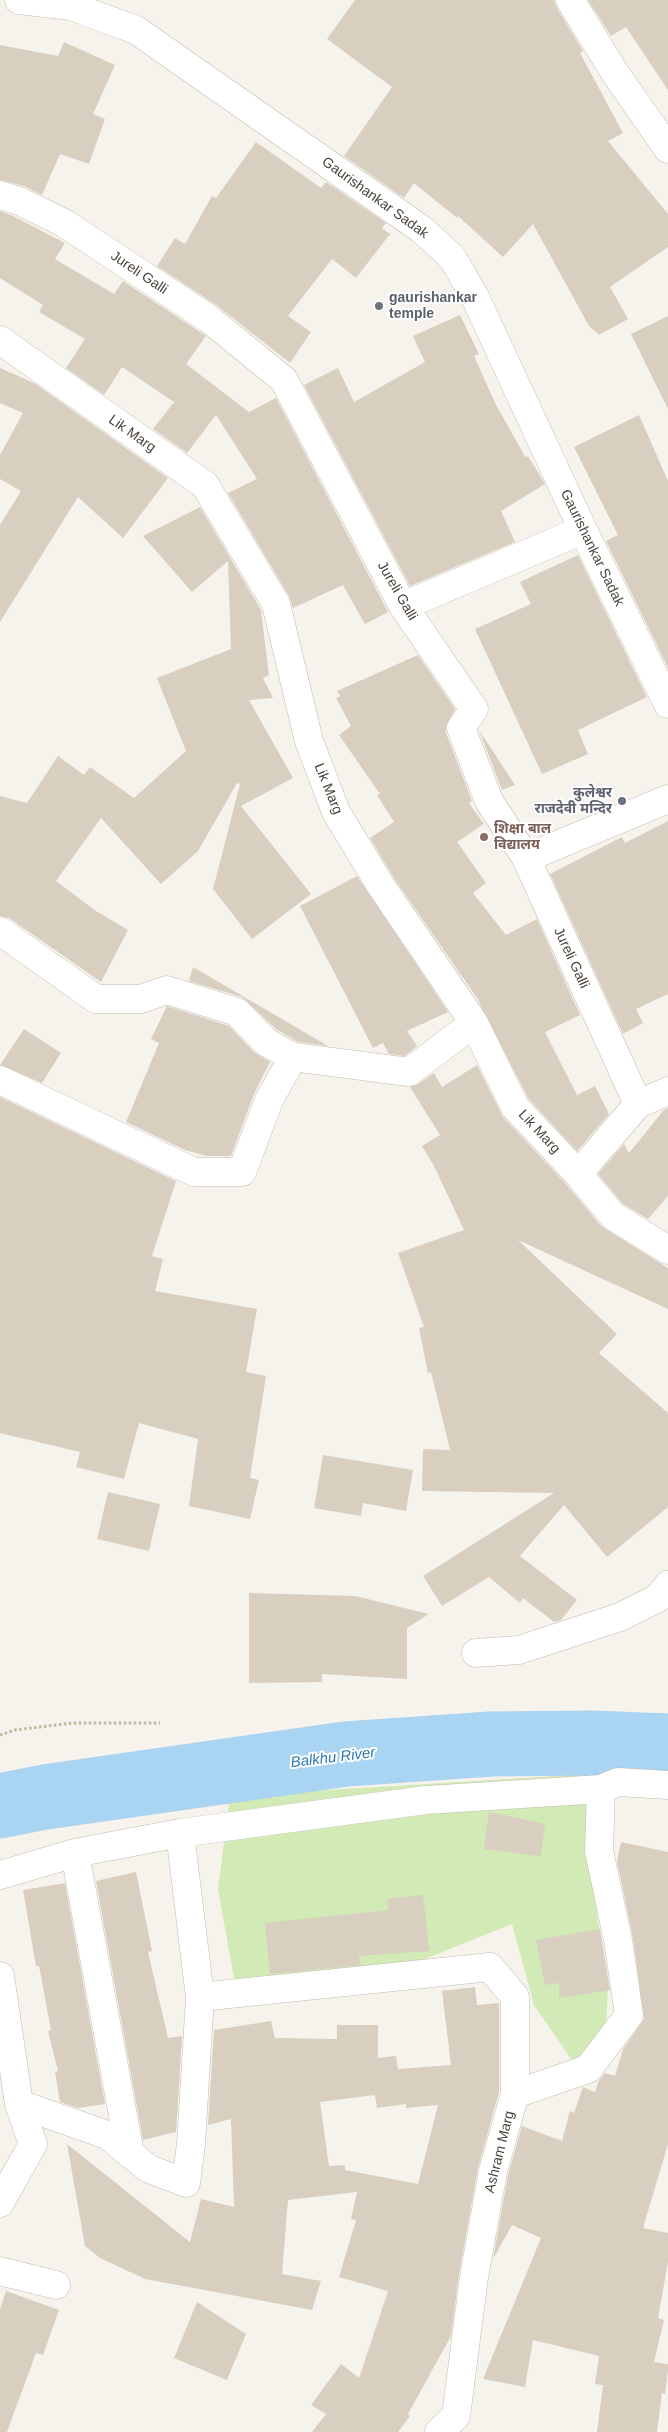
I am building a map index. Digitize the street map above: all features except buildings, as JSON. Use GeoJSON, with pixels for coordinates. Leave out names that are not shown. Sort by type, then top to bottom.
{"type":"FeatureCollection","features":[{"type":"Feature","properties":{"kind":"street","name":"Gaurishankar Sadak"},"geometry":{"type":"LineString","coordinates":[[20,0],[71,6],[136,30],[422,229],[452,257],[475,297],[583,530],[668,704]]}},
{"type":"Feature","properties":{"kind":"street"},"geometry":{"type":"LineString","coordinates":[[570,0],[615,73],[668,149]]}},
{"type":"Feature","properties":{"kind":"street","name":"Jureli Galli"},"geometry":{"type":"LineString","coordinates":[[0,195],[19,201],[64,223],[209,319],[284,380],[403,606],[474,709],[461,728],[489,801],[526,858],[638,1104]]}},
{"type":"Feature","properties":{"kind":"street","name":"Lik Marg"},"geometry":{"type":"LineString","coordinates":[[0,340],[205,485],[276,604],[309,741],[336,812],[381,886],[474,1023],[515,1107],[578,1174],[613,1216],[668,1250]]}},
{"type":"Feature","properties":{"kind":"street"},"geometry":{"type":"LineString","coordinates":[[403,606],[583,530]]}},
{"type":"Feature","properties":{"kind":"street"},"geometry":{"type":"LineString","coordinates":[[526,858],[668,799]]}},
{"type":"Feature","properties":{"kind":"street"},"geometry":{"type":"LineString","coordinates":[[0,931],[96,1000],[142,999],[167,990],[237,1012],[266,1042],[293,1057],[409,1072],[474,1023]]}},
{"type":"Feature","properties":{"kind":"street"},"geometry":{"type":"LineString","coordinates":[[0,1080],[194,1172],[242,1172],[269,1100],[293,1057]]}},
{"type":"Feature","properties":{"kind":"street"},"geometry":{"type":"LineString","coordinates":[[578,1174],[638,1104],[668,1091]]}},
{"type":"Feature","properties":{"kind":"street"},"geometry":{"type":"LineString","coordinates":[[476,1653],[519,1650],[620,1617],[658,1598],[668,1585]]}},
{"type":"Feature","properties":{"kind":"street"},"geometry":{"type":"LineString","coordinates":[[0,1875],[75,1853],[180,1833],[426,1800],[601,1789],[618,1782],[668,1785]]}},
{"type":"Feature","properties":{"kind":"street","name":"Ashram Marg"},"geometry":{"type":"LineString","coordinates":[[439,2432],[456,2416],[474,2277],[493,2170],[515,2094],[588,2069],[629,2016],[618,1940],[598,1851],[601,1789]]}},
{"type":"Feature","properties":{"kind":"street"},"geometry":{"type":"LineString","coordinates":[[19,2104],[107,2135],[149,2169],[186,2183],[191,2144],[200,1998],[180,1833]]}},
{"type":"Feature","properties":{"kind":"street"},"geometry":{"type":"LineString","coordinates":[[75,1853],[130,2154]]}},
{"type":"Feature","properties":{"kind":"street"},"geometry":{"type":"LineString","coordinates":[[200,1998],[490,1967],[515,1997],[515,2094]]}},
{"type":"Feature","properties":{"kind":"street"},"geometry":{"type":"LineString","coordinates":[[0,1976],[19,2104],[33,2144],[0,2203]]}},
{"type":"Feature","properties":{"kind":"street"},"geometry":{"type":"LineString","coordinates":[[0,2271],[56,2285]]}},
{"type":"Feature","properties":{"kind":"path"},"geometry":{"type":"LineString","coordinates":[[0,1735],[16,1730],[72,1723],[160,1723]]}},
{"type":"Feature","properties":{"kind":"green space"},"geometry":{"type":"Polygon","coordinates":[[[589,1774],[592,1880],[608,1987],[606,2029],[576,2066],[534,2005],[512,1924],[395,1971],[236,1990],[218,1889],[230,1796],[589,1774]]]}},
{"type":"Feature","properties":{"kind":"waterway","name":"Balkhu River"},"geometry":{"type":"LineString","coordinates":[[0,1806],[45,1797],[346,1754],[491,1744],[593,1743],[668,1746]]}},
{"type":"Feature","properties":{"kind":"place","name":"gaurishankar temple"},"geometry":{"type":"Point","coordinates":[379,306]}},
{"type":"Feature","properties":{"kind":"place","name":"कुलेश्वर राजदेवी मन्दिर"},"geometry":{"type":"Point","coordinates":[622,801]}},
{"type":"Feature","properties":{"kind":"place","name":"शिक्षा बाल विद्यालय"},"geometry":{"type":"Point","coordinates":[484,837]}}]}
